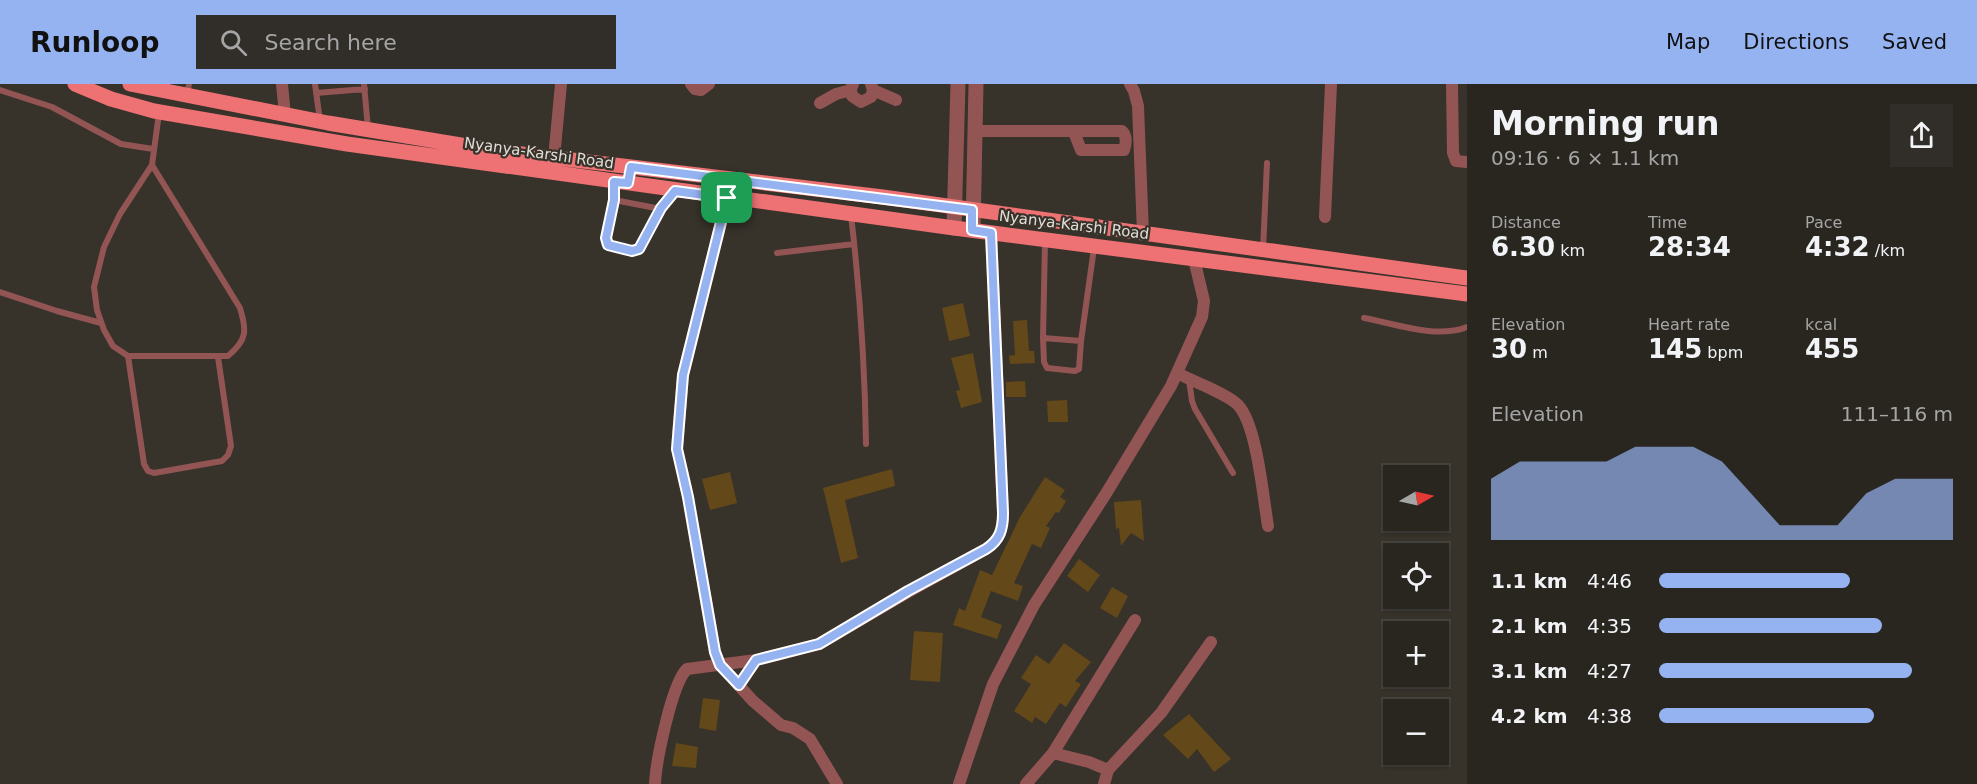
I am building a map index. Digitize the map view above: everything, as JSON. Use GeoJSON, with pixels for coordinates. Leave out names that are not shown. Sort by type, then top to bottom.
{"type":"FeatureCollection","features":[{"type":"Feature","properties":{"kind":"main road","name":"Nyanya-Karshi Road"},"geometry":{"type":"LineString","coordinates":[[130,84],[188,90],[320,122],[497,151],[955,207],[1467,278]]}},
{"type":"Feature","properties":{"kind":"main road","name":"Nyanya-Karshi Road"},"geometry":{"type":"LineString","coordinates":[[79,85],[111,99],[160,112],[347,144],[727,198],[1467,294]]}},
{"type":"Feature","properties":{"kind":"main road"},"geometry":{"type":"LineString","coordinates":[[621,182],[631,167]]}},
{"type":"Feature","properties":{"kind":"street"},"geometry":{"type":"LineString","coordinates":[[282,84],[285,115]]}},
{"type":"Feature","properties":{"kind":"street"},"geometry":{"type":"LineString","coordinates":[[554,158],[561,84]]}},
{"type":"Feature","properties":{"kind":"street"},"geometry":{"type":"LineString","coordinates":[[691,84],[695,89],[701,90],[709,84]]}},
{"type":"Feature","properties":{"kind":"street"},"geometry":{"type":"LineString","coordinates":[[954,228],[958,84]]}},
{"type":"Feature","properties":{"kind":"street"},"geometry":{"type":"LineString","coordinates":[[972,230],[976,84]]}},
{"type":"Feature","properties":{"kind":"street"},"geometry":{"type":"LineString","coordinates":[[1130,84],[1138,106],[1143,234]]}},
{"type":"Feature","properties":{"kind":"street"},"geometry":{"type":"LineString","coordinates":[[1325,217],[1331,84]]}},
{"type":"Feature","properties":{"kind":"street"},"geometry":{"type":"LineString","coordinates":[[1452,84],[1453,153],[1456,161],[1467,162]]}},
{"type":"Feature","properties":{"kind":"street"},"geometry":{"type":"LineString","coordinates":[[820,103],[852,87],[854,99],[861,102],[871,97],[872,87],[896,100]]}},
{"type":"Feature","properties":{"kind":"street"},"geometry":{"type":"LineString","coordinates":[[974,131],[1074,132]]}},
{"type":"Feature","properties":{"kind":"street"},"geometry":{"type":"LineString","coordinates":[[727,198],[683,375],[677,449],[688,497],[715,652],[720,665],[767,714],[781,725],[793,728],[810,739],[837,784]]}},
{"type":"Feature","properties":{"kind":"street"},"geometry":{"type":"LineString","coordinates":[[655,784],[659,751],[682,674],[687,669],[756,660],[819,644],[908,591],[994,544],[1003,525],[1003,513],[991,233]]}},
{"type":"Feature","properties":{"kind":"street"},"geometry":{"type":"LineString","coordinates":[[959,784],[993,684],[1034,605],[1107,492],[1177,373],[1202,317],[1204,301],[1194,259]]}},
{"type":"Feature","properties":{"kind":"street"},"geometry":{"type":"LineString","coordinates":[[1177,373],[1237,404],[1246,416],[1252,435],[1268,526]]}},
{"type":"Feature","properties":{"kind":"street"},"geometry":{"type":"LineString","coordinates":[[1026,784],[1053,753],[1135,620]]}},
{"type":"Feature","properties":{"kind":"street"},"geometry":{"type":"LineString","coordinates":[[1104,784],[1108,770],[1161,713],[1211,642]]}},
{"type":"Feature","properties":{"kind":"street"},"geometry":{"type":"LineString","coordinates":[[739,685],[756,660]]}},
{"type":"Feature","properties":{"kind":"street"},"geometry":{"type":"LineString","coordinates":[[1053,753],[1089,762],[1108,770]]}},
{"type":"Feature","properties":{"kind":"lane"},"geometry":{"type":"LineString","coordinates":[[315,84],[320,122]]}},
{"type":"Feature","properties":{"kind":"lane"},"geometry":{"type":"LineString","coordinates":[[316,93],[364,86],[368,130]]}},
{"type":"Feature","properties":{"kind":"lane"},"geometry":{"type":"LineString","coordinates":[[0,90],[52,107],[121,144],[153,149]]}},
{"type":"Feature","properties":{"kind":"lane"},"geometry":{"type":"LineString","coordinates":[[152,165],[240,308],[245,324],[244,339],[228,356],[128,356],[112,346],[97,310],[94,287],[104,247],[120,214],[152,165],[160,112]]}},
{"type":"Feature","properties":{"kind":"lane"},"geometry":{"type":"LineString","coordinates":[[1263,250],[1267,163]]}},
{"type":"Feature","properties":{"kind":"lane"},"geometry":{"type":"LineString","coordinates":[[621,182],[614,200],[606,238],[608,245],[632,251],[639,249],[661,208],[675,191]]}},
{"type":"Feature","properties":{"kind":"lane"},"geometry":{"type":"LineString","coordinates":[[614,200],[661,208]]}},
{"type":"Feature","properties":{"kind":"lane"},"geometry":{"type":"LineString","coordinates":[[851,214],[865,367],[866,444]]}},
{"type":"Feature","properties":{"kind":"lane"},"geometry":{"type":"LineString","coordinates":[[1045,240],[1043,338],[1044,362],[1047,368],[1075,371],[1080,369],[1081,341],[1094,246]]}},
{"type":"Feature","properties":{"kind":"lane"},"geometry":{"type":"LineString","coordinates":[[777,254],[855,244]]}},
{"type":"Feature","properties":{"kind":"lane"},"geometry":{"type":"LineString","coordinates":[[0,292],[101,323]]}},
{"type":"Feature","properties":{"kind":"lane"},"geometry":{"type":"LineString","coordinates":[[1364,318],[1441,333],[1467,327]]}},
{"type":"Feature","properties":{"kind":"lane"},"geometry":{"type":"LineString","coordinates":[[1043,338],[1081,341]]}},
{"type":"Feature","properties":{"kind":"lane"},"geometry":{"type":"LineString","coordinates":[[128,356],[144,464],[148,471],[154,472],[222,461],[228,455],[231,446],[218,357]]}},
{"type":"Feature","properties":{"kind":"lane"},"geometry":{"type":"LineString","coordinates":[[1189,379],[1195,409],[1233,473]]}},
{"type":"Feature","properties":{"kind":"building"},"geometry":{"type":"Polygon","coordinates":[[[963,303],[970,336],[949,341],[942,308],[963,303]]]}},
{"type":"Feature","properties":{"kind":"building"},"geometry":{"type":"Polygon","coordinates":[[[1027,320],[1029,351],[1034,351],[1035,363],[1010,364],[1009,356],[1015,355],[1013,321],[1027,320]]]}},
{"type":"Feature","properties":{"kind":"building"},"geometry":{"type":"Polygon","coordinates":[[[973,353],[982,402],[961,408],[956,391],[960,390],[951,358],[973,353]]]}},
{"type":"Feature","properties":{"kind":"building"},"geometry":{"type":"Polygon","coordinates":[[[1025,381],[1026,397],[1006,397],[1006,382],[1025,381]]]}},
{"type":"Feature","properties":{"kind":"building"},"geometry":{"type":"Polygon","coordinates":[[[1067,400],[1068,422],[1048,422],[1047,401],[1067,400]]]}},
{"type":"Feature","properties":{"kind":"building"},"geometry":{"type":"Polygon","coordinates":[[[892,469],[895,486],[845,500],[858,558],[841,563],[823,488],[892,469]]]}},
{"type":"Feature","properties":{"kind":"building"},"geometry":{"type":"Polygon","coordinates":[[[730,472],[737,503],[710,510],[702,479],[730,472]]]}},
{"type":"Feature","properties":{"kind":"building"},"geometry":{"type":"Polygon","coordinates":[[[1045,477],[1065,490],[1060,497],[1066,501],[1059,513],[1056,512],[1046,526],[1050,528],[1041,548],[1032,544],[1014,583],[1023,586],[1018,601],[991,591],[981,617],[1002,625],[997,639],[953,625],[959,608],[965,611],[980,570],[992,575],[1020,517],[1045,477]]]}},
{"type":"Feature","properties":{"kind":"building"},"geometry":{"type":"Polygon","coordinates":[[[1141,500],[1144,541],[1131,533],[1121,546],[1119,528],[1116,529],[1114,502],[1141,500]]]}},
{"type":"Feature","properties":{"kind":"building"},"geometry":{"type":"Polygon","coordinates":[[[1079,559],[1100,575],[1088,592],[1067,576],[1079,559]]]}},
{"type":"Feature","properties":{"kind":"building"},"geometry":{"type":"Polygon","coordinates":[[[1112,587],[1128,596],[1117,618],[1100,608],[1112,587]]]}},
{"type":"Feature","properties":{"kind":"building"},"geometry":{"type":"Polygon","coordinates":[[[914,631],[943,633],[940,682],[910,680],[914,631]]]}},
{"type":"Feature","properties":{"kind":"building"},"geometry":{"type":"Polygon","coordinates":[[[1064,643],[1091,662],[1075,681],[1081,684],[1066,707],[1060,703],[1046,724],[1035,717],[1032,723],[1014,711],[1031,684],[1021,678],[1036,655],[1049,664],[1064,643]]]}},
{"type":"Feature","properties":{"kind":"building"},"geometry":{"type":"Polygon","coordinates":[[[703,698],[720,700],[716,731],[699,728],[703,698]]]}},
{"type":"Feature","properties":{"kind":"building"},"geometry":{"type":"Polygon","coordinates":[[[1189,714],[1231,759],[1214,772],[1197,749],[1188,759],[1163,735],[1189,714]]]}},
{"type":"Feature","properties":{"kind":"building"},"geometry":{"type":"Polygon","coordinates":[[[676,743],[698,747],[696,768],[672,766],[676,743]]]}},
{"type":"Feature","properties":{"kind":"route"},"geometry":{"type":"LineString","coordinates":[[631,167],[972,210],[972,230],[991,233],[1003,513],[1003,525],[994,544],[908,591],[819,644],[756,660],[739,685],[720,665],[715,652],[688,497],[677,449],[683,375],[727,198],[675,191],[661,208],[639,249],[632,251],[608,245],[606,238],[614,200],[614,182],[628,183],[631,167]]}}]}
